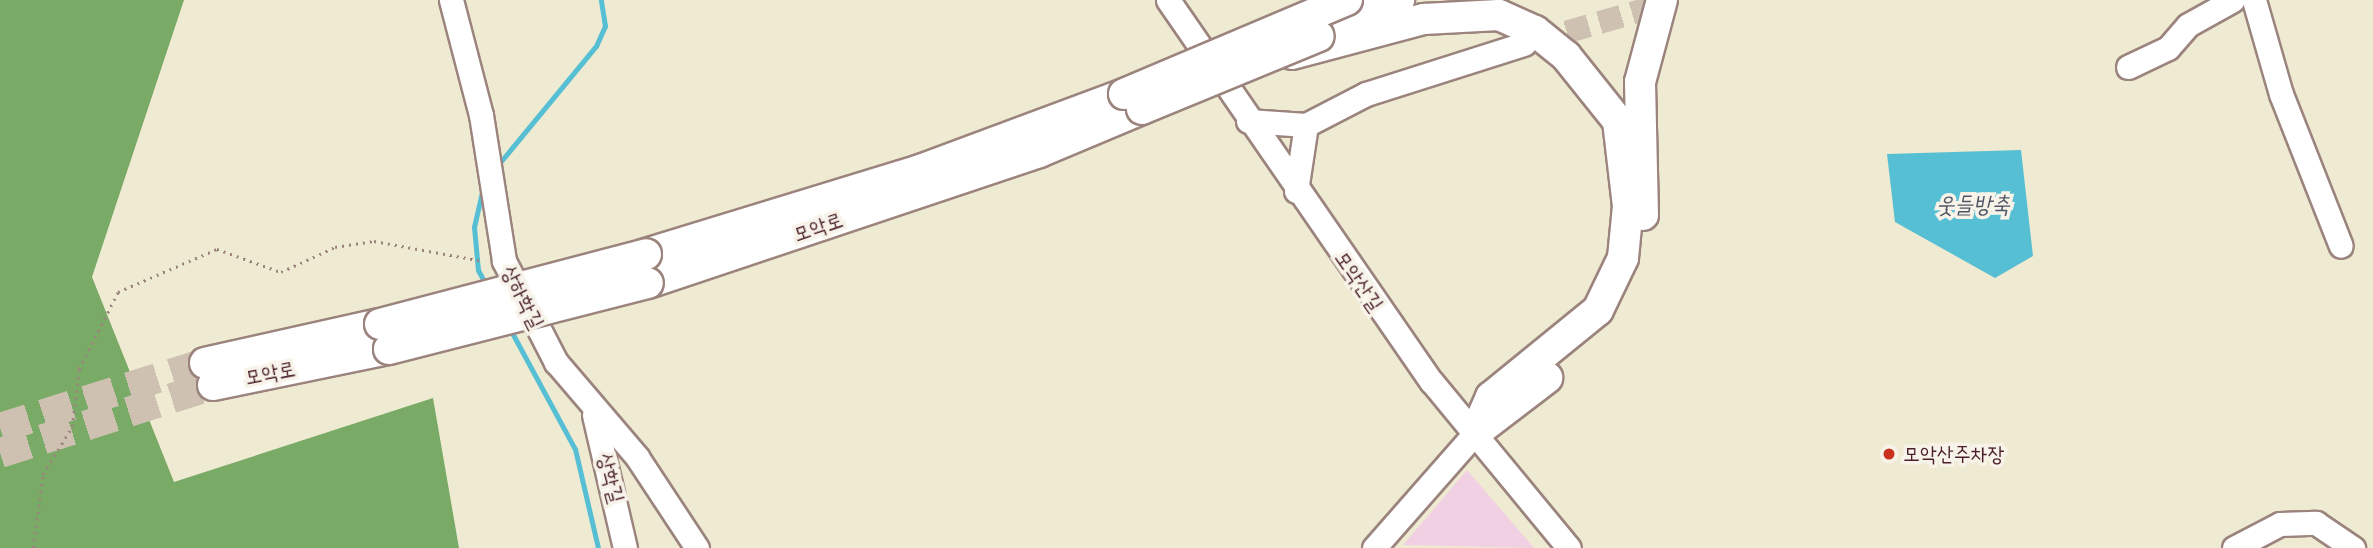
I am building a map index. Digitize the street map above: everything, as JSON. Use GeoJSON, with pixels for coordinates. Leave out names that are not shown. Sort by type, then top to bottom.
{"type":"FeatureCollection","features":[{"type":"Feature","properties":{"kind":"main road"},"geometry":{"type":"LineString","coordinates":[[1306,29],[1338,0]]}},
{"type":"Feature","properties":{"kind":"main road","name":"모악로"},"geometry":{"type":"LineString","coordinates":[[209,374],[385,337],[647,269],[920,170],[1258,63],[1347,0]]}},
{"type":"Feature","properties":{"kind":"main road","name":"모악로"},"geometry":{"type":"LineString","coordinates":[[1133,102],[1306,29],[1399,0]]}},
{"type":"Feature","properties":{"kind":"main road"},"geometry":{"type":"LineString","coordinates":[[1475,433],[1609,320],[1636,263],[1645,186],[1640,82],[1662,0]]}},
{"type":"Feature","properties":{"kind":"main road"},"geometry":{"type":"LineString","coordinates":[[1258,63],[1424,19],[1499,15],[1535,31],[1566,56],[1618,121],[1628,206],[1623,258],[1598,310],[1491,397],[1475,433]]}},
{"type":"Feature","properties":{"kind":"street","name":"상하학길"},"geometry":{"type":"LineString","coordinates":[[451,0],[488,151],[504,261],[556,362],[592,408],[637,457],[697,548]]}},
{"type":"Feature","properties":{"kind":"street","name":"모악산길"},"geometry":{"type":"LineString","coordinates":[[1168,0],[1296,191],[1475,433],[1569,548]]}},
{"type":"Feature","properties":{"kind":"street"},"geometry":{"type":"LineString","coordinates":[[2128,67],[2168,48],[2188,25],[2233,0]]}},
{"type":"Feature","properties":{"kind":"street"},"geometry":{"type":"LineString","coordinates":[[2254,0],[2281,94],[2341,246]]}},
{"type":"Feature","properties":{"kind":"street"},"geometry":{"type":"LineString","coordinates":[[1248,121],[1306,125],[1366,94],[1524,44]]}},
{"type":"Feature","properties":{"kind":"street"},"geometry":{"type":"LineString","coordinates":[[1296,191],[1306,125]]}},
{"type":"Feature","properties":{"kind":"street","name":"상학길"},"geometry":{"type":"LineString","coordinates":[[592,408],[625,548]]}},
{"type":"Feature","properties":{"kind":"street"},"geometry":{"type":"LineString","coordinates":[[1374,548],[1475,433]]}},
{"type":"Feature","properties":{"kind":"street"},"geometry":{"type":"LineString","coordinates":[[2234,548],[2280,524],[2316,523],[2353,548]]}},
{"type":"Feature","properties":{"kind":"path"},"geometry":{"type":"LineString","coordinates":[[33,548],[43,474],[72,427],[79,369],[118,292],[217,248],[281,272],[335,247],[374,240],[464,260]]}},
{"type":"Feature","properties":{"kind":"shaded area"},"geometry":{"type":"Polygon","coordinates":[[[1467,470],[1534,548],[1403,545],[1467,470]]]}},
{"type":"Feature","properties":{"kind":"green space"},"geometry":{"type":"Polygon","coordinates":[[[0,0],[184,0],[92,277],[174,482],[433,398],[459,548],[0,548],[0,0]]]}},
{"type":"Feature","properties":{"kind":"water","name":"웃들방축"},"geometry":{"type":"Polygon","coordinates":[[[2021,150],[2033,256],[1995,278],[1895,222],[1887,154],[2021,150]]]}},
{"type":"Feature","properties":{"kind":"waterway"},"geometry":{"type":"LineString","coordinates":[[497,166],[596,46],[605,26],[601,0]]}},
{"type":"Feature","properties":{"kind":"waterway"},"geometry":{"type":"LineString","coordinates":[[484,183],[474,227],[478,270],[487,287]]}},
{"type":"Feature","properties":{"kind":"waterway"},"geometry":{"type":"LineString","coordinates":[[510,329],[575,449],[598,548]]}},
{"type":"Feature","properties":{"kind":"tunnel"},"geometry":{"type":"LineString","coordinates":[[1534,41],[1673,1]]}},
{"type":"Feature","properties":{"kind":"tunnel"},"geometry":{"type":"LineString","coordinates":[[0,428],[205,363]]}},
{"type":"Feature","properties":{"kind":"tunnel"},"geometry":{"type":"LineString","coordinates":[[0,453],[213,385]]}},
{"type":"Feature","properties":{"kind":"place","name":"모악산주차장"},"geometry":{"type":"Point","coordinates":[1889,454]}}]}
